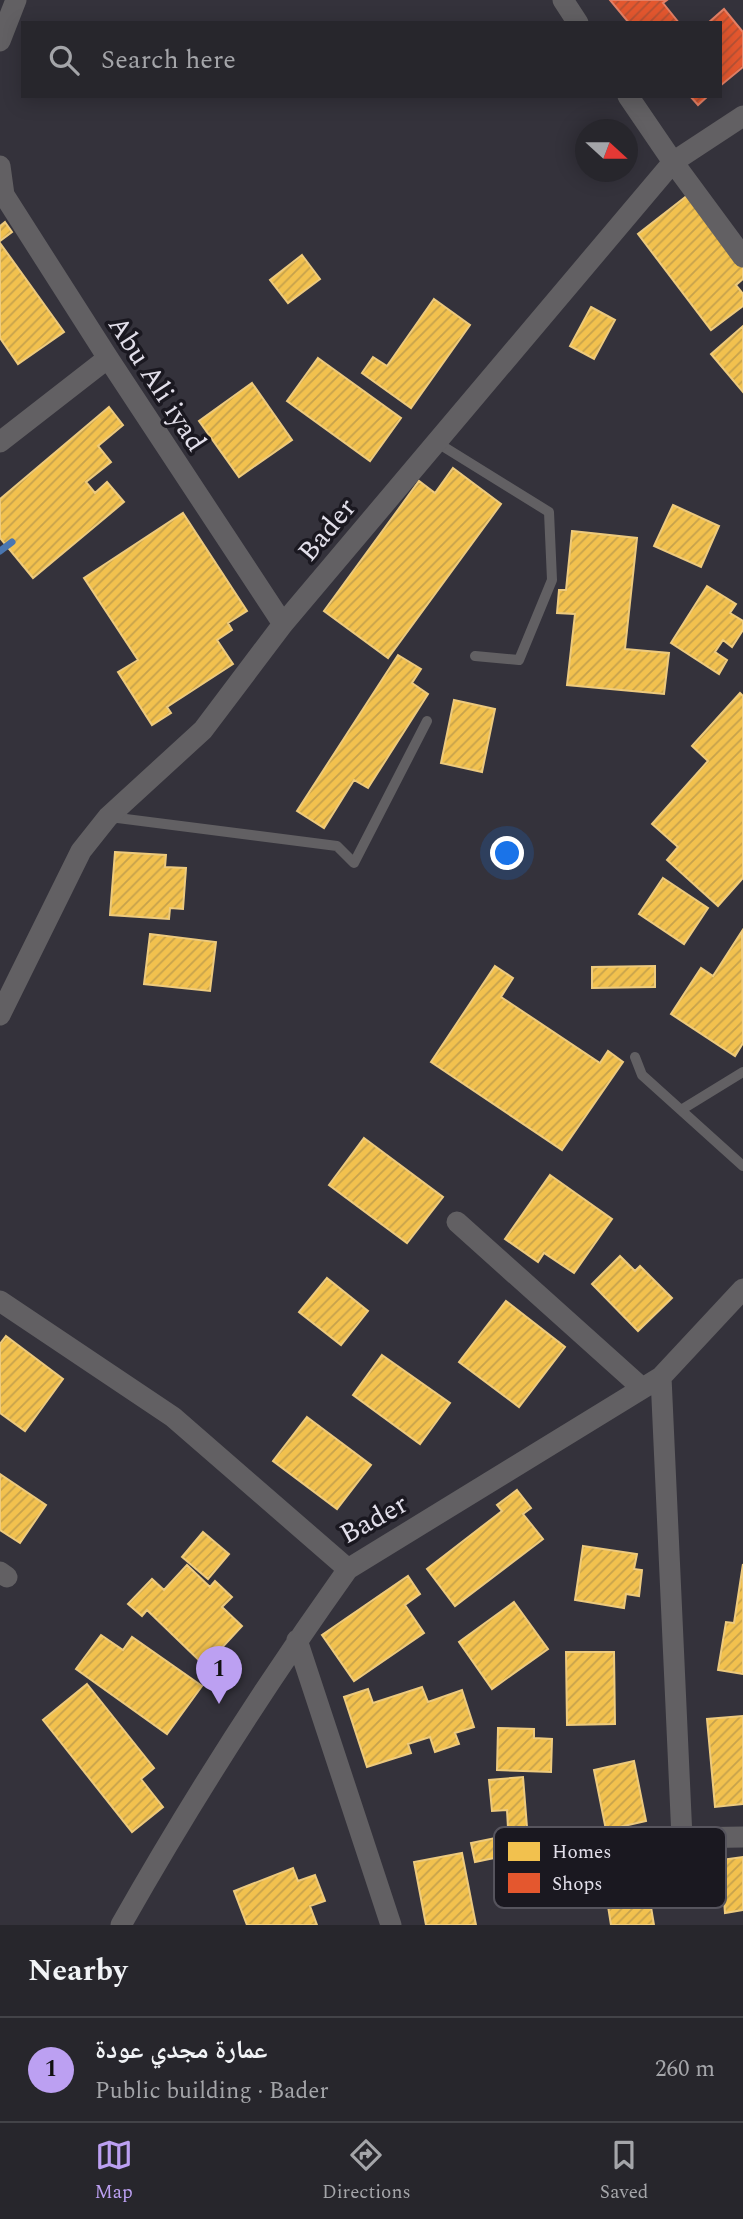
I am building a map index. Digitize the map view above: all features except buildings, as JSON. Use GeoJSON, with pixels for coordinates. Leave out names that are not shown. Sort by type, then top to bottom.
{"type":"FeatureCollection","features":[{"type":"Feature","properties":{"kind":"street"},"geometry":{"type":"LineString","coordinates":[[0,41],[16,0]]}},
{"type":"Feature","properties":{"kind":"street"},"geometry":{"type":"LineString","coordinates":[[563,0],[577,21]]}},
{"type":"Feature","properties":{"kind":"street"},"geometry":{"type":"LineString","coordinates":[[629,98],[743,257]]}},
{"type":"Feature","properties":{"kind":"street","name":"Bader"},"geometry":{"type":"LineString","coordinates":[[0,1015],[81,851],[108,817],[203,730],[283,624],[673,162],[743,116]]}},
{"type":"Feature","properties":{"kind":"street","name":"Abu Ali iyad"},"geometry":{"type":"LineString","coordinates":[[0,166],[4,195],[283,624]]}},
{"type":"Feature","properties":{"kind":"street"},"geometry":{"type":"LineString","coordinates":[[0,442],[108,358]]}},
{"type":"Feature","properties":{"kind":"street"},"geometry":{"type":"LineString","coordinates":[[457,1222],[651,1382],[681,1827]]}},
{"type":"Feature","properties":{"kind":"street","name":"Bader"},"geometry":{"type":"LineString","coordinates":[[0,1301],[173,1417],[348,1569],[651,1382],[743,1289]]}},
{"type":"Feature","properties":{"kind":"street"},"geometry":{"type":"LineString","coordinates":[[121,1925],[176,1827],[297,1640],[348,1569]]}},
{"type":"Feature","properties":{"kind":"street"},"geometry":{"type":"LineString","coordinates":[[297,1640],[391,1925]]}},
{"type":"Feature","properties":{"kind":"lane"},"geometry":{"type":"LineString","coordinates":[[436,442],[549,512],[552,580],[519,660],[475,656]]}},
{"type":"Feature","properties":{"kind":"lane"},"geometry":{"type":"LineString","coordinates":[[108,817],[337,846],[354,863],[427,721]]}},
{"type":"Feature","properties":{"kind":"lane"},"geometry":{"type":"LineString","coordinates":[[635,1057],[642,1075],[743,1166]]}},
{"type":"Feature","properties":{"kind":"lane"},"geometry":{"type":"LineString","coordinates":[[681,1110],[743,1072]]}},
{"type":"Feature","properties":{"kind":"waterway"},"geometry":{"type":"LineString","coordinates":[[0,551],[12,542]]}},
{"type":"Feature","properties":{"kind":"place","name":"عمارة مجدي عودة"},"geometry":{"type":"Point","coordinates":[219,1704]}}]}
